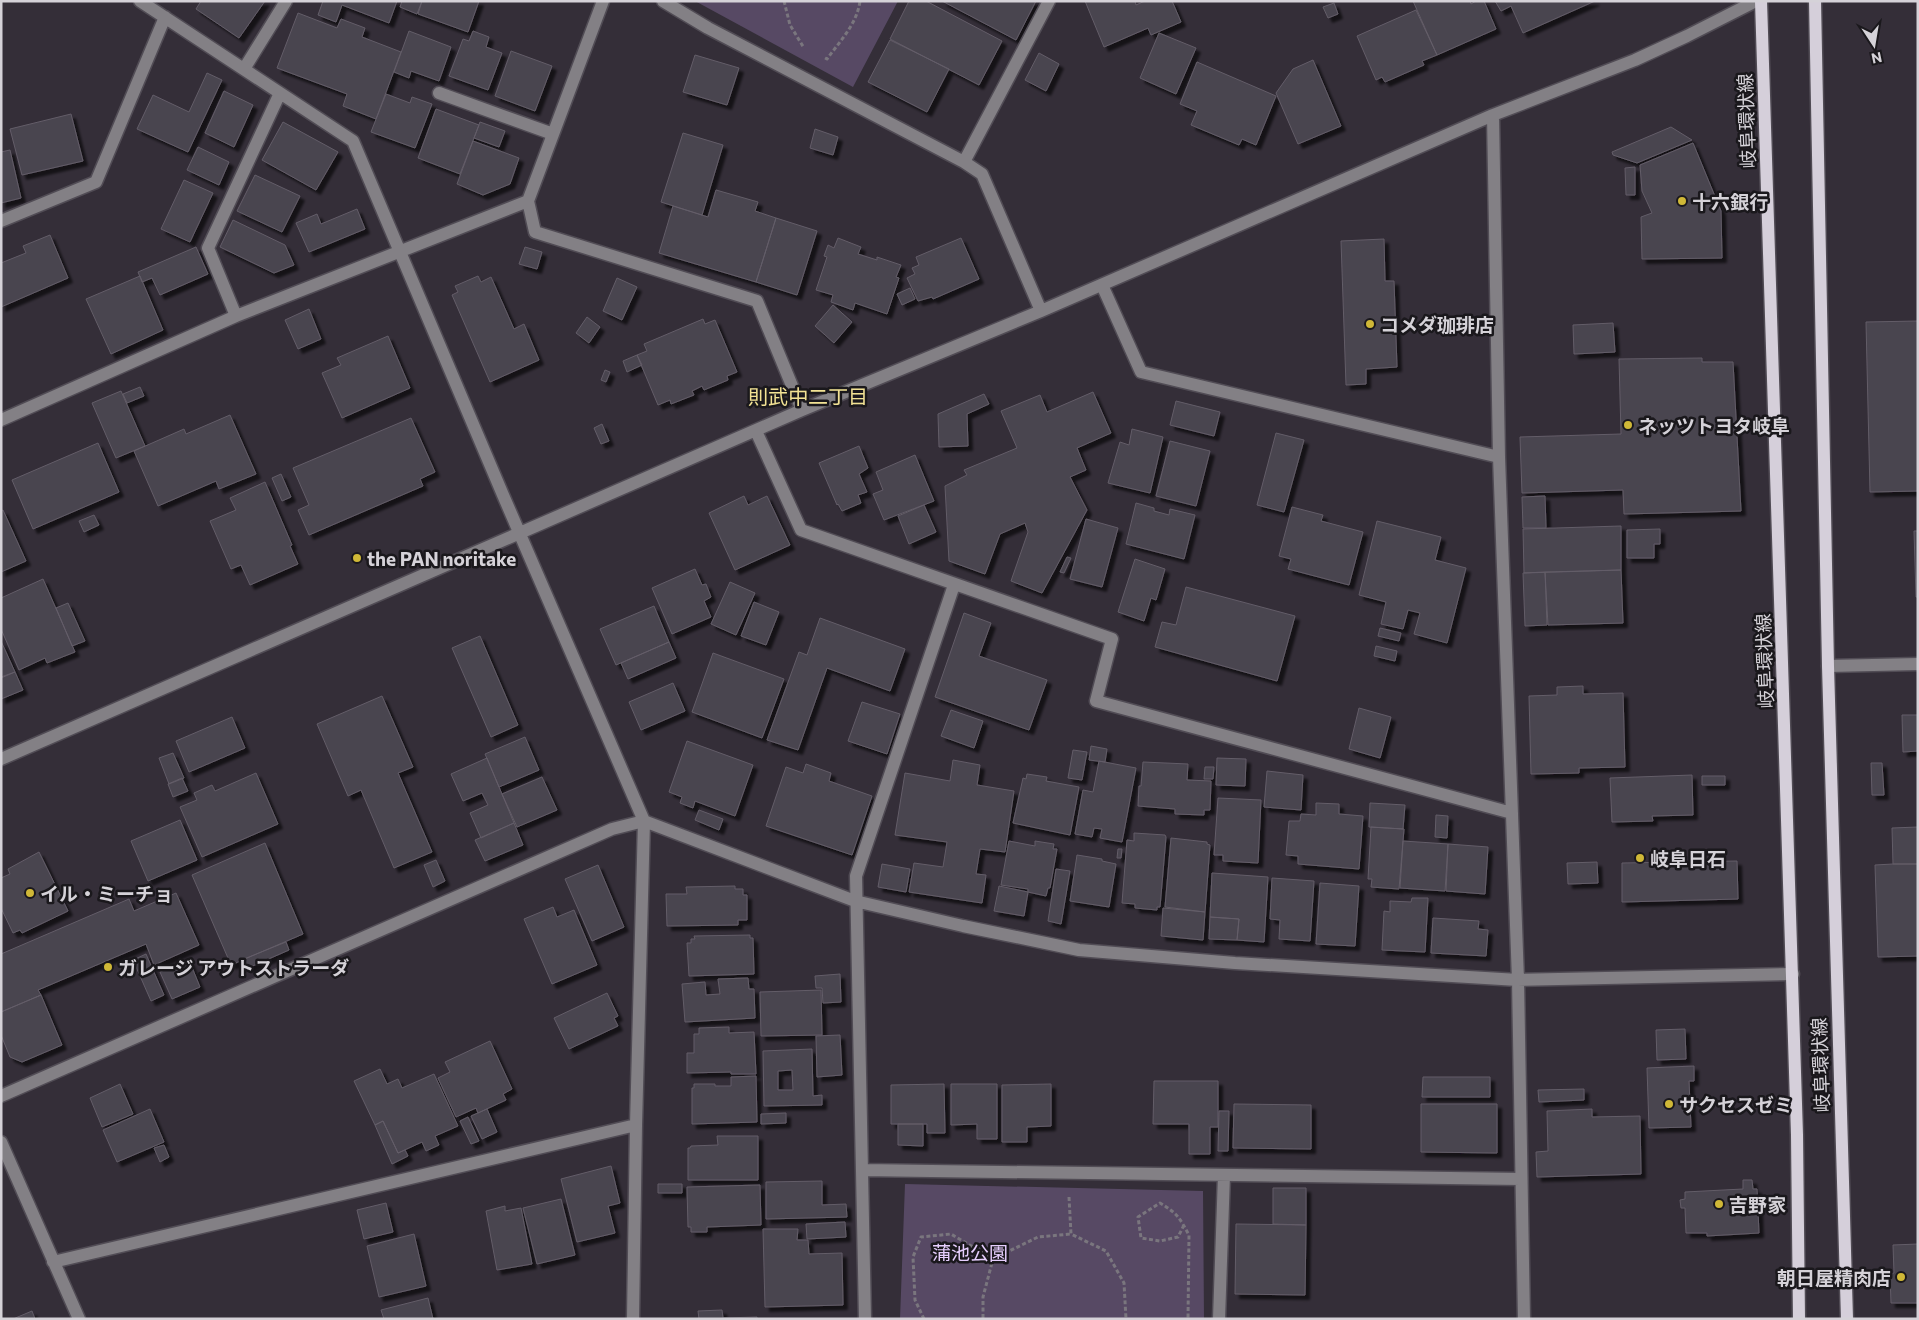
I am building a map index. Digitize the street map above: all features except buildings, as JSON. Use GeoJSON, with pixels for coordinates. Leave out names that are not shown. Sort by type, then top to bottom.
{"type":"FeatureCollection","features":[{"type":"Feature","properties":{"kind":"main road","name":"岐阜環状線"},"geometry":{"type":"LineString","coordinates":[[1761,1],[1798,1135],[1799,1319]]}},
{"type":"Feature","properties":{"kind":"main road","name":"岐阜環状線"},"geometry":{"type":"LineString","coordinates":[[1815,1],[1828,666],[1847,1319]]}},
{"type":"Feature","properties":{"kind":"street"},"geometry":{"type":"LineString","coordinates":[[140,1],[354,142],[644,821],[633,1319]]}},
{"type":"Feature","properties":{"kind":"street"},"geometry":{"type":"LineString","coordinates":[[244,69],[286,1]]}},
{"type":"Feature","properties":{"kind":"street"},"geometry":{"type":"LineString","coordinates":[[603,1],[528,201],[535,232],[757,301],[802,410]]}},
{"type":"Feature","properties":{"kind":"street"},"geometry":{"type":"LineString","coordinates":[[663,1],[708,28],[964,162],[982,174],[1042,311]]}},
{"type":"Feature","properties":{"kind":"street"},"geometry":{"type":"LineString","coordinates":[[964,162],[1049,1]]}},
{"type":"Feature","properties":{"kind":"street"},"geometry":{"type":"LineString","coordinates":[[1,758],[802,410],[1042,311],[1493,116],[1635,60],[1756,1]]}},
{"type":"Feature","properties":{"kind":"street"},"geometry":{"type":"LineString","coordinates":[[1,221],[96,182],[165,17]]}},
{"type":"Feature","properties":{"kind":"street"},"geometry":{"type":"LineString","coordinates":[[439,93],[553,134]]}},
{"type":"Feature","properties":{"kind":"street"},"geometry":{"type":"LineString","coordinates":[[236,316],[208,248],[280,94]]}},
{"type":"Feature","properties":{"kind":"street"},"geometry":{"type":"LineString","coordinates":[[1493,116],[1499,457],[1518,980],[1524,1319]]}},
{"type":"Feature","properties":{"kind":"street"},"geometry":{"type":"LineString","coordinates":[[1,420],[236,316],[528,201]]}},
{"type":"Feature","properties":{"kind":"street"},"geometry":{"type":"LineString","coordinates":[[1102,285],[1141,372],[1499,457]]}},
{"type":"Feature","properties":{"kind":"street"},"geometry":{"type":"LineString","coordinates":[[756,431],[801,530],[1112,640],[1096,701],[1512,813]]}},
{"type":"Feature","properties":{"kind":"street"},"geometry":{"type":"LineString","coordinates":[[865,1319],[855,901],[856,876],[954,585]]}},
{"type":"Feature","properties":{"kind":"street"},"geometry":{"type":"LineString","coordinates":[[1828,666],[1918,664]]}},
{"type":"Feature","properties":{"kind":"street"},"geometry":{"type":"LineString","coordinates":[[1,1096],[612,829],[644,821],[855,901],[1079,950],[1235,963],[1518,980],[1793,974]]}},
{"type":"Feature","properties":{"kind":"street"},"geometry":{"type":"LineString","coordinates":[[53,1262],[636,1125]]}},
{"type":"Feature","properties":{"kind":"street"},"geometry":{"type":"LineString","coordinates":[[1,1142],[79,1319]]}},
{"type":"Feature","properties":{"kind":"street"},"geometry":{"type":"LineString","coordinates":[[862,1170],[1522,1179]]}},
{"type":"Feature","properties":{"kind":"street"},"geometry":{"type":"LineString","coordinates":[[1219,1319],[1224,1175]]}},
{"type":"Feature","properties":{"kind":"path"},"geometry":{"type":"LineString","coordinates":[[784,1],[790,25],[806,50]]}},
{"type":"Feature","properties":{"kind":"path"},"geometry":{"type":"LineString","coordinates":[[820,56],[827,59],[841,40],[858,15],[860,1]]}},
{"type":"Feature","properties":{"kind":"path"},"geometry":{"type":"LineString","coordinates":[[1067,1174],[1071,1234]]}},
{"type":"Feature","properties":{"kind":"path"},"geometry":{"type":"LineString","coordinates":[[1184,1225],[1178,1237],[1160,1241],[1140,1238],[1138,1217],[1160,1204],[1178,1214],[1184,1225],[1189,1235],[1188,1319]]}},
{"type":"Feature","properties":{"kind":"path"},"geometry":{"type":"LineString","coordinates":[[924,1319],[915,1300],[914,1291],[913,1257],[921,1236],[951,1234],[994,1259]]}},
{"type":"Feature","properties":{"kind":"path"},"geometry":{"type":"LineString","coordinates":[[984,1319],[982,1297],[994,1259],[1038,1237],[1071,1234],[1106,1251],[1124,1283],[1126,1319]]}},
{"type":"Feature","properties":{"kind":"green space"},"geometry":{"type":"Polygon","coordinates":[[[695,1],[898,1],[853,87],[695,1]]]}},
{"type":"Feature","properties":{"kind":"green space","name":"蒲池公園"},"geometry":{"type":"Polygon","coordinates":[[[905,1184],[1203,1191],[1204,1319],[900,1319],[905,1184]]]}},
{"type":"Feature","properties":{"kind":"place","name":"十六銀行"},"geometry":{"type":"Point","coordinates":[1682,201]}},
{"type":"Feature","properties":{"kind":"place","name":"コメダ珈琲店"},"geometry":{"type":"Point","coordinates":[1370,324]}},
{"type":"Feature","properties":{"kind":"place","name":"ネッツトヨタ岐阜"},"geometry":{"type":"Point","coordinates":[1628,425]}},
{"type":"Feature","properties":{"kind":"place","name":"the PAN noritake"},"geometry":{"type":"Point","coordinates":[357,558]}},
{"type":"Feature","properties":{"kind":"place","name":"岐阜日石"},"geometry":{"type":"Point","coordinates":[1640,858]}},
{"type":"Feature","properties":{"kind":"place","name":"イル・ミーチョ"},"geometry":{"type":"Point","coordinates":[30,893]}},
{"type":"Feature","properties":{"kind":"place","name":"ガレージ アウトストラーダ"},"geometry":{"type":"Point","coordinates":[108,967]}},
{"type":"Feature","properties":{"kind":"place","name":"サクセスゼミ"},"geometry":{"type":"Point","coordinates":[1669,1104]}},
{"type":"Feature","properties":{"kind":"place","name":"吉野家"},"geometry":{"type":"Point","coordinates":[1719,1204]}},
{"type":"Feature","properties":{"kind":"place","name":"朝日屋精肉店"},"geometry":{"type":"Point","coordinates":[1901,1277]}},
{"type":"Feature","properties":{"kind":"district","name":"則武中二丁目"},"geometry":{"type":"Point","coordinates":[808,396]}}]}
